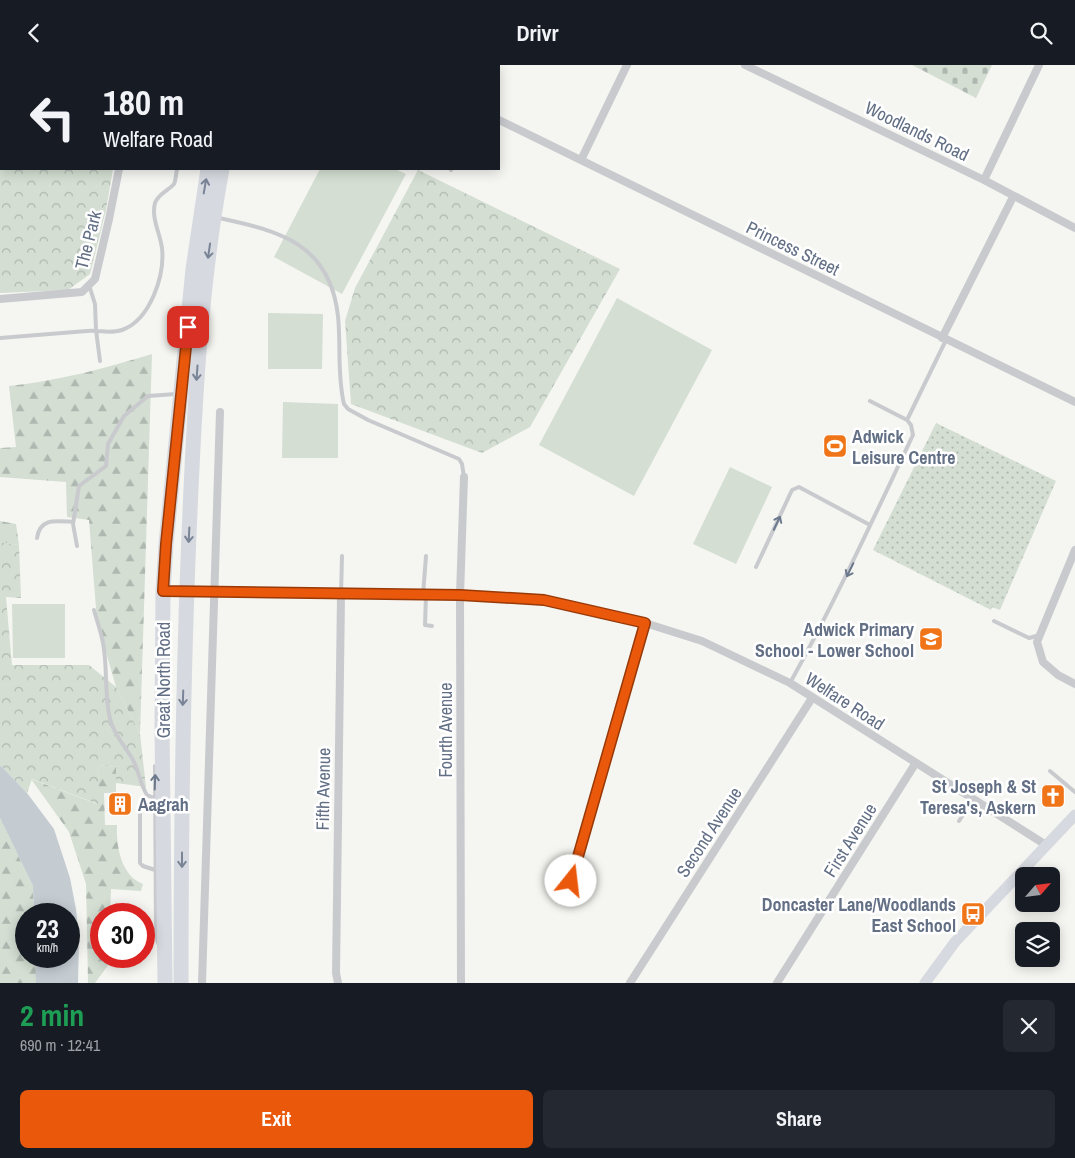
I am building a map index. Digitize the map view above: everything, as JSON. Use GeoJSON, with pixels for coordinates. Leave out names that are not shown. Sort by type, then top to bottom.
{"type":"FeatureCollection","features":[{"type":"Feature","properties":{"kind":"highway","name":"Great North Road"},"geometry":{"type":"LineString","coordinates":[[164,977],[163,591],[194,259],[208,170]]}},
{"type":"Feature","properties":{"kind":"highway","name":"Great North Road"},"geometry":{"type":"LineString","coordinates":[[181,983],[182,724],[186,592],[199,346],[206,272],[222,170]]}},
{"type":"Feature","properties":{"kind":"main road"},"geometry":{"type":"LineString","coordinates":[[925,983],[955,943],[1075,815]]}},
{"type":"Feature","properties":{"kind":"street"},"geometry":{"type":"LineString","coordinates":[[581,160],[627,65]]}},
{"type":"Feature","properties":{"kind":"street","name":"Woodlands Road"},"geometry":{"type":"LineString","coordinates":[[745,65],[984,180],[1013,197],[1075,228]]}},
{"type":"Feature","properties":{"kind":"street"},"geometry":{"type":"LineString","coordinates":[[984,180],[1039,65]]}},
{"type":"Feature","properties":{"kind":"street","name":"Princess Street"},"geometry":{"type":"LineString","coordinates":[[500,120],[1075,402]]}},
{"type":"Feature","properties":{"kind":"street","name":"The Park"},"geometry":{"type":"LineString","coordinates":[[0,299],[82,292],[95,279],[119,170]]}},
{"type":"Feature","properties":{"kind":"street"},"geometry":{"type":"LineString","coordinates":[[944,339],[1013,197]]}},
{"type":"Feature","properties":{"kind":"street"},"geometry":{"type":"LineString","coordinates":[[202,983],[220,412]]}},
{"type":"Feature","properties":{"kind":"street","name":"Fourth Avenue"},"geometry":{"type":"LineString","coordinates":[[461,983],[460,595],[464,477]]}},
{"type":"Feature","properties":{"kind":"street"},"geometry":{"type":"LineString","coordinates":[[1075,550],[1037,642],[1043,662],[1058,675],[1075,684]]}},
{"type":"Feature","properties":{"kind":"street","name":"Welfare Road"},"geometry":{"type":"LineString","coordinates":[[163,591],[341,595],[460,595],[544,600],[645,623],[702,641],[790,683],[915,764],[1046,845]]}},
{"type":"Feature","properties":{"kind":"street","name":"Fifth Avenue"},"geometry":{"type":"LineString","coordinates":[[338,983],[336,943],[341,595]]}},
{"type":"Feature","properties":{"kind":"street"},"geometry":{"type":"LineString","coordinates":[[571,881],[645,623]]}},
{"type":"Feature","properties":{"kind":"street","name":"Second Avenue"},"geometry":{"type":"LineString","coordinates":[[630,983],[812,698]]}},
{"type":"Feature","properties":{"kind":"street","name":"First Avenue"},"geometry":{"type":"LineString","coordinates":[[777,983],[915,764]]}},
{"type":"Feature","properties":{"kind":"lane"},"geometry":{"type":"LineString","coordinates":[[0,338],[96,330],[106,333],[123,330],[142,316],[153,299],[161,267],[162,248],[154,217],[155,202],[174,183],[177,170]]}},
{"type":"Feature","properties":{"kind":"lane"},"geometry":{"type":"LineString","coordinates":[[214,217],[248,224],[279,235],[300,245],[313,255],[329,280],[336,302],[344,404],[348,409],[368,420],[459,459],[462,464],[464,477]]}},
{"type":"Feature","properties":{"kind":"lane"},"geometry":{"type":"LineString","coordinates":[[89,285],[96,304],[96,330],[100,361]]}},
{"type":"Feature","properties":{"kind":"lane"},"geometry":{"type":"LineString","coordinates":[[907,419],[944,339]]}},
{"type":"Feature","properties":{"kind":"lane"},"geometry":{"type":"LineString","coordinates":[[77,546],[73,522],[79,486],[106,466],[108,443],[124,416],[148,396],[181,393]]}},
{"type":"Feature","properties":{"kind":"lane"},"geometry":{"type":"LineString","coordinates":[[790,683],[824,622],[913,435],[911,425],[907,419],[870,401]]}},
{"type":"Feature","properties":{"kind":"lane"},"geometry":{"type":"LineString","coordinates":[[756,567],[792,490],[798,487],[870,525]]}},
{"type":"Feature","properties":{"kind":"lane"},"geometry":{"type":"LineString","coordinates":[[37,538],[38,529],[43,524],[54,521],[73,522]]}},
{"type":"Feature","properties":{"kind":"lane"},"geometry":{"type":"LineString","coordinates":[[341,595],[342,556]]}},
{"type":"Feature","properties":{"kind":"lane"},"geometry":{"type":"LineString","coordinates":[[426,556],[425,625],[432,626]]}},
{"type":"Feature","properties":{"kind":"lane"},"geometry":{"type":"LineString","coordinates":[[94,610],[103,642],[106,666],[106,697],[111,722],[119,739],[133,759],[144,790],[147,795],[154,797]]}},
{"type":"Feature","properties":{"kind":"lane"},"geometry":{"type":"LineString","coordinates":[[994,621],[1029,638],[1040,635]]}},
{"type":"Feature","properties":{"kind":"lane"},"geometry":{"type":"LineString","coordinates":[[156,746],[162,727]]}},
{"type":"Feature","properties":{"kind":"lane"},"geometry":{"type":"LineString","coordinates":[[155,763],[156,934],[164,977]]}},
{"type":"Feature","properties":{"kind":"lane"},"geometry":{"type":"LineString","coordinates":[[1050,771],[1075,793]]}},
{"type":"Feature","properties":{"kind":"lane"},"geometry":{"type":"LineString","coordinates":[[959,821],[973,799]]}},
{"type":"Feature","properties":{"kind":"lane"},"geometry":{"type":"LineString","coordinates":[[154,805],[143,805],[140,809],[140,863],[155,870]]}},
{"type":"Feature","properties":{"kind":"green space"},"geometry":{"type":"Polygon","coordinates":[[[912,65],[992,65],[976,98],[912,65]]]}},
{"type":"Feature","properties":{"kind":"green space"},"geometry":{"type":"Polygon","coordinates":[[[0,170],[113,170],[106,210],[90,274],[68,290],[0,293],[0,170]]]}},
{"type":"Feature","properties":{"kind":"green space"},"geometry":{"type":"Polygon","coordinates":[[[319,170],[397,170],[406,174],[342,294],[274,257],[319,170]]]}},
{"type":"Feature","properties":{"kind":"green space"},"geometry":{"type":"Polygon","coordinates":[[[418,170],[620,269],[530,427],[482,453],[351,404],[345,321],[355,288],[418,170]]]}},
{"type":"Feature","properties":{"kind":"green space"},"geometry":{"type":"Polygon","coordinates":[[[617,298],[712,350],[634,496],[539,445],[617,298]]]}},
{"type":"Feature","properties":{"kind":"green space"},"geometry":{"type":"Polygon","coordinates":[[[268,313],[323,314],[322,369],[268,369],[268,313]]]}},
{"type":"Feature","properties":{"kind":"green space"},"geometry":{"type":"Polygon","coordinates":[[[152,354],[140,734],[116,687],[97,621],[89,520],[67,517],[66,482],[0,477],[0,448],[16,447],[9,386],[64,377],[152,354]]]}},
{"type":"Feature","properties":{"kind":"green space"},"geometry":{"type":"Polygon","coordinates":[[[283,402],[338,404],[338,458],[282,458],[283,402]]]}},
{"type":"Feature","properties":{"kind":"green space"},"geometry":{"type":"Polygon","coordinates":[[[936,423],[1056,481],[1000,610],[992,607],[991,610],[873,550],[936,423]]]}},
{"type":"Feature","properties":{"kind":"green space"},"geometry":{"type":"Polygon","coordinates":[[[730,467],[772,487],[736,564],[693,544],[730,467]]]}},
{"type":"Feature","properties":{"kind":"green space"},"geometry":{"type":"Polygon","coordinates":[[[0,521],[16,524],[19,545],[0,542],[0,521]]]}},
{"type":"Feature","properties":{"kind":"green space"},"geometry":{"type":"Polygon","coordinates":[[[0,542],[19,545],[21,598],[6,597],[12,665],[89,665],[116,687],[140,734],[146,787],[116,783],[116,767],[99,765],[98,804],[32,779],[27,793],[0,765],[0,542]]]}},
{"type":"Feature","properties":{"kind":"green space"},"geometry":{"type":"Polygon","coordinates":[[[12,604],[65,604],[65,658],[13,658],[12,604]]]}},
{"type":"Feature","properties":{"kind":"green space"},"geometry":{"type":"Polygon","coordinates":[[[99,765],[116,767],[116,793],[104,793],[105,825],[117,825],[121,859],[130,874],[143,884],[141,891],[111,889],[110,903],[90,903],[90,968],[106,968],[95,983],[88,983],[86,884],[69,832],[31,779],[97,804],[99,765]]]}},
{"type":"Feature","properties":{"kind":"green space"},"geometry":{"type":"Polygon","coordinates":[[[0,818],[33,886],[34,903],[15,903],[15,968],[36,968],[37,983],[0,983],[0,818]]]}},
{"type":"Feature","properties":{"kind":"shaded area"},"geometry":{"type":"Polygon","coordinates":[[[0,765],[27,793],[54,829],[70,878],[75,903],[34,903],[33,886],[0,818],[0,765]]]}},
{"type":"Feature","properties":{"kind":"shaded area"},"geometry":{"type":"Polygon","coordinates":[[[35,968],[78,968],[78,983],[36,983],[35,968]]]}},
{"type":"Feature","properties":{"kind":"place","name":"Adwick Leisure Centre"},"geometry":{"type":"Point","coordinates":[835,446]}},
{"type":"Feature","properties":{"kind":"place","name":"Adwick Primary School - Lower School"},"geometry":{"type":"Point","coordinates":[931,639]}},
{"type":"Feature","properties":{"kind":"place","name":"St Joseph & St Teresa's, Askern"},"geometry":{"type":"Point","coordinates":[1053,796]}},
{"type":"Feature","properties":{"kind":"place","name":"Aagrah"},"geometry":{"type":"Point","coordinates":[120,804]}},
{"type":"Feature","properties":{"kind":"place","name":"Doncaster Lane/Woodlands East School"},"geometry":{"type":"Point","coordinates":[973,914]}},
{"type":"Feature","properties":{"kind":"route"},"geometry":{"type":"LineString","coordinates":[[188,327],[163,591],[341,595],[460,595],[544,600],[645,623],[571,881]]}}]}
